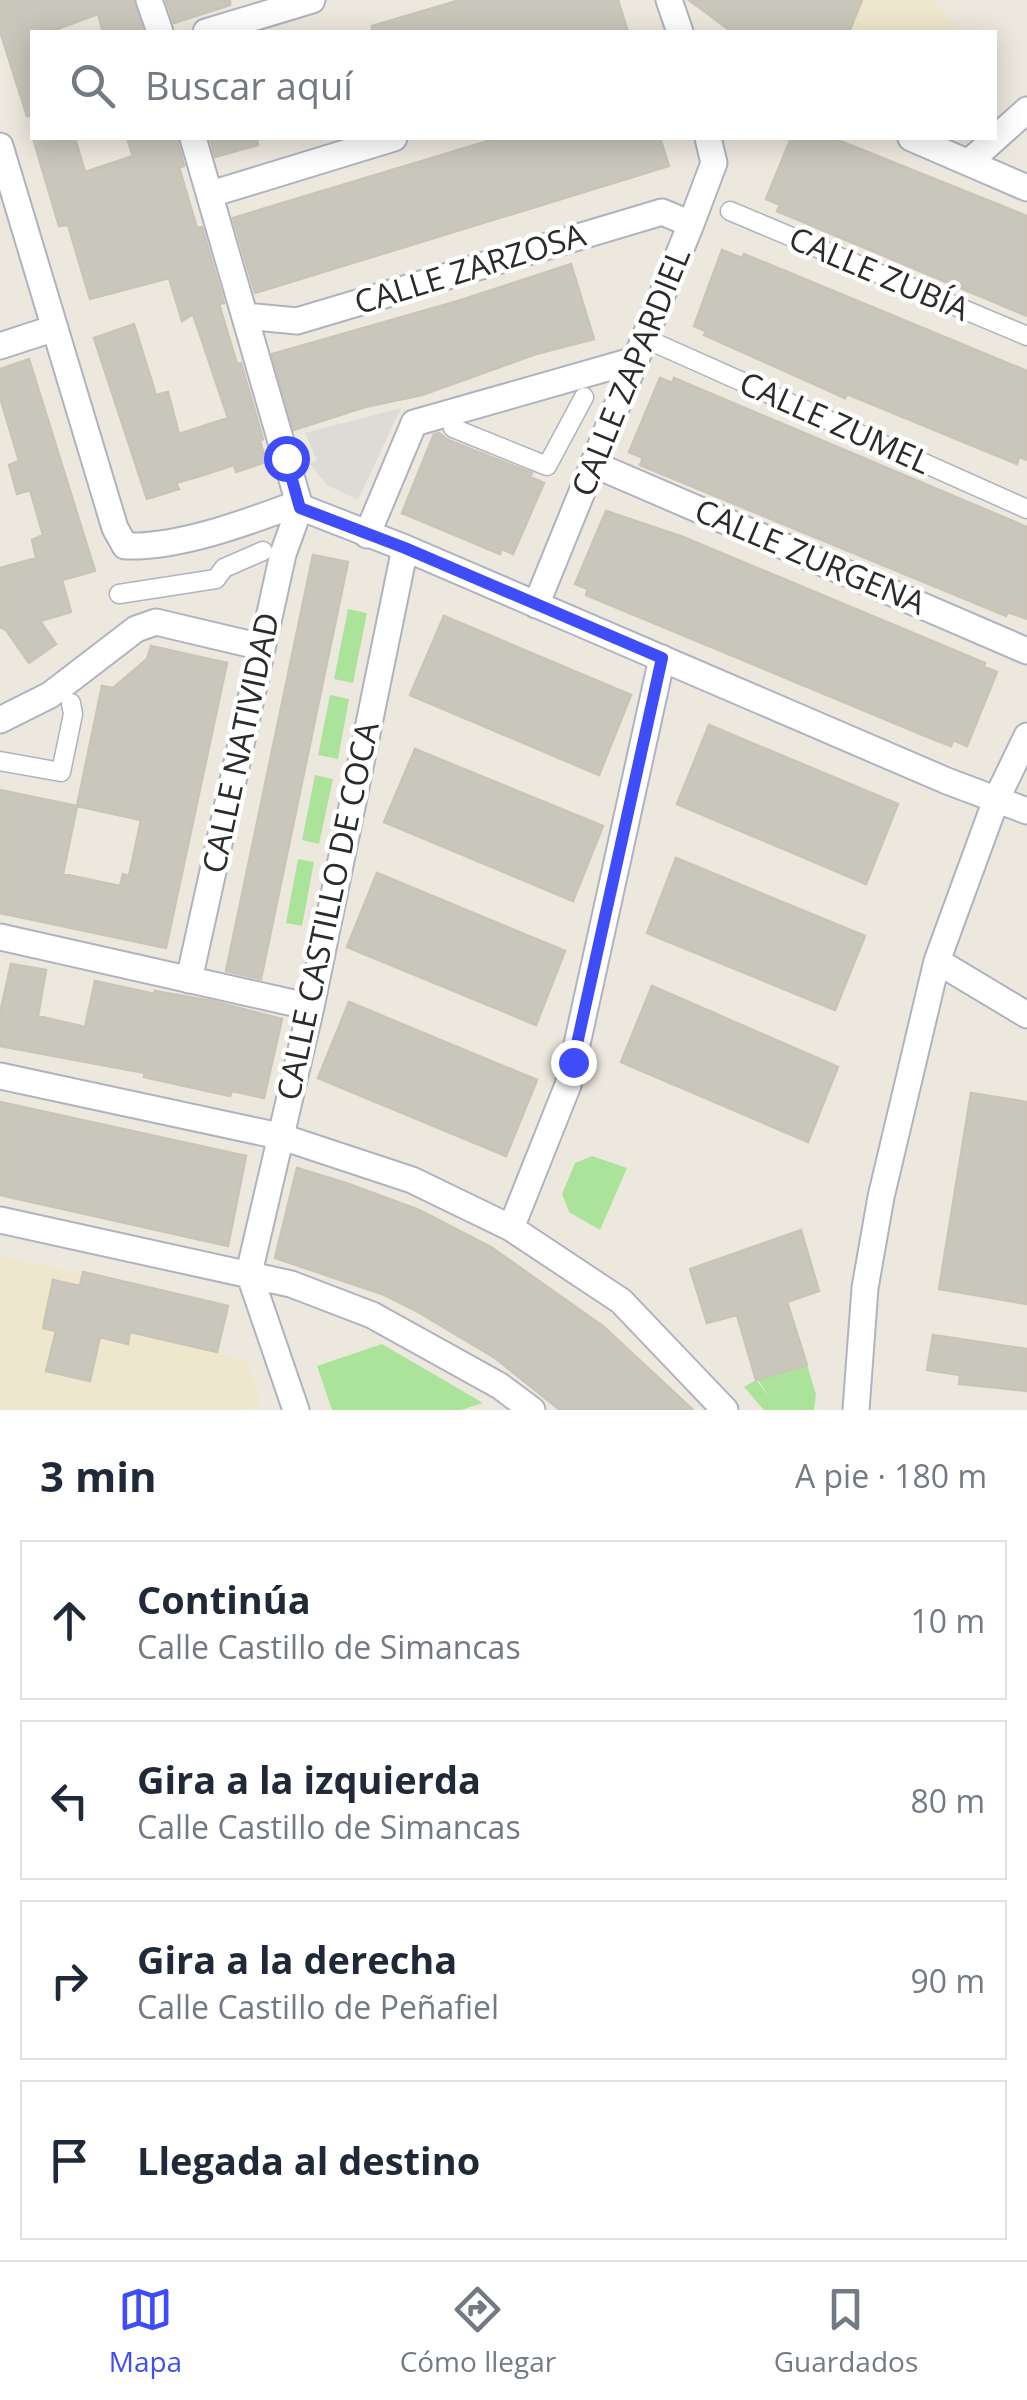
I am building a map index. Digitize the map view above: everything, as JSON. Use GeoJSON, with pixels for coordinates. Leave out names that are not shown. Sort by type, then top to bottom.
{"type":"FeatureCollection","features":[{"type":"Feature","properties":{"kind":"street"},"geometry":{"type":"LineString","coordinates":[[149,0],[159,30]]}},
{"type":"Feature","properties":{"kind":"street"},"geometry":{"type":"LineString","coordinates":[[213,30],[312,0]]}},
{"type":"Feature","properties":{"kind":"street"},"geometry":{"type":"LineString","coordinates":[[669,0],[679,30]]}},
{"type":"Feature","properties":{"kind":"street"},"geometry":{"type":"LineString","coordinates":[[997,137],[1027,110]]}},
{"type":"Feature","properties":{"kind":"street"},"geometry":{"type":"LineString","coordinates":[[194,140],[299,505]]}},
{"type":"Feature","properties":{"kind":"street"},"geometry":{"type":"LineString","coordinates":[[210,194],[387,140]]}},
{"type":"Feature","properties":{"kind":"street","name":"CALLE ZAPARDIEL"},"geometry":{"type":"LineString","coordinates":[[536,605],[714,163],[708,140]]}},
{"type":"Feature","properties":{"kind":"street"},"geometry":{"type":"LineString","coordinates":[[915,140],[1027,188]]}},
{"type":"Feature","properties":{"kind":"street"},"geometry":{"type":"LineString","coordinates":[[969,162],[994,140]]}},
{"type":"Feature","properties":{"kind":"street"},"geometry":{"type":"LineString","coordinates":[[0,146],[115,528],[125,546],[150,547],[299,505],[1027,811]]}},
{"type":"Feature","properties":{"kind":"street","name":"CALLE ZARZOSA"},"geometry":{"type":"LineString","coordinates":[[245,316],[298,321],[662,212],[691,224]]}},
{"type":"Feature","properties":{"kind":"street","name":"CALLE ZUBÍA"},"geometry":{"type":"LineString","coordinates":[[730,212],[1027,336]]}},
{"type":"Feature","properties":{"kind":"street"},"geometry":{"type":"LineString","coordinates":[[0,346],[55,328]]}},
{"type":"Feature","properties":{"kind":"street"},"geometry":{"type":"LineString","coordinates":[[367,535],[414,424],[639,349]]}},
{"type":"Feature","properties":{"kind":"street","name":"CALLE ZUMEL"},"geometry":{"type":"LineString","coordinates":[[639,349],[1027,509]]}},
{"type":"Feature","properties":{"kind":"street"},"geometry":{"type":"LineString","coordinates":[[453,428],[548,466],[584,396]]}},
{"type":"Feature","properties":{"kind":"street","name":"CALLE ZURGENA"},"geometry":{"type":"LineString","coordinates":[[593,464],[1027,650]]}},
{"type":"Feature","properties":{"kind":"street","name":"CALLE NATIVIDAD"},"geometry":{"type":"LineString","coordinates":[[188,980],[283,554],[299,505]]}},
{"type":"Feature","properties":{"kind":"street","name":"CALLE CASTILLO DE COCA"},"geometry":{"type":"LineString","coordinates":[[249,1273],[311,1007],[405,548]]}},
{"type":"Feature","properties":{"kind":"street"},"geometry":{"type":"LineString","coordinates":[[119,594],[216,578],[224,568],[263,551]]}},
{"type":"Feature","properties":{"kind":"street"},"geometry":{"type":"LineString","coordinates":[[0,720],[50,695],[136,628],[156,622],[262,648]]}},
{"type":"Feature","properties":{"kind":"street"},"geometry":{"type":"LineString","coordinates":[[511,1228],[568,1084],[662,658]]}},
{"type":"Feature","properties":{"kind":"street"},"geometry":{"type":"LineString","coordinates":[[0,762],[61,772],[73,714],[71,703]]}},
{"type":"Feature","properties":{"kind":"street"},"geometry":{"type":"LineString","coordinates":[[856,1410],[865,1288],[881,1197],[937,961],[996,800],[1027,736]]}},
{"type":"Feature","properties":{"kind":"street"},"geometry":{"type":"LineString","coordinates":[[0,938],[311,1007]]}},
{"type":"Feature","properties":{"kind":"street"},"geometry":{"type":"LineString","coordinates":[[937,961],[1027,1015]]}},
{"type":"Feature","properties":{"kind":"street"},"geometry":{"type":"LineString","coordinates":[[0,1076],[278,1136],[412,1180],[511,1228],[620,1301],[725,1410]]}},
{"type":"Feature","properties":{"kind":"street"},"geometry":{"type":"LineString","coordinates":[[0,1220],[291,1284],[372,1314],[500,1386],[532,1410]]}},
{"type":"Feature","properties":{"kind":"street"},"geometry":{"type":"LineString","coordinates":[[249,1273],[296,1410]]}},
{"type":"Feature","properties":{"kind":"shaded area"},"geometry":{"type":"Polygon","coordinates":[[[696,0],[933,0],[960,30],[729,30],[696,0]]]}},
{"type":"Feature","properties":{"kind":"shaded area"},"geometry":{"type":"Polygon","coordinates":[[[401,408],[358,500],[327,485],[310,464],[317,460],[305,433],[401,408]]]}},
{"type":"Feature","properties":{"kind":"shaded area"},"geometry":{"type":"Polygon","coordinates":[[[0,1256],[228,1306],[218,1354],[248,1361],[261,1405],[243,1410],[0,1410],[0,1256]]]}},
{"type":"Feature","properties":{"kind":"green space"},"geometry":{"type":"Polygon","coordinates":[[[348,609],[367,613],[353,683],[334,679],[348,609]]]}},
{"type":"Feature","properties":{"kind":"green space"},"geometry":{"type":"Polygon","coordinates":[[[330,695],[349,699],[338,759],[318,755],[330,695]]]}},
{"type":"Feature","properties":{"kind":"green space"},"geometry":{"type":"Polygon","coordinates":[[[315,775],[333,779],[319,844],[302,840],[315,775]]]}},
{"type":"Feature","properties":{"kind":"green space"},"geometry":{"type":"Polygon","coordinates":[[[298,859],[314,862],[302,926],[286,923],[298,859]]]}},
{"type":"Feature","properties":{"kind":"green space"},"geometry":{"type":"Polygon","coordinates":[[[592,1156],[627,1168],[600,1230],[569,1212],[562,1194],[575,1163],[592,1156]]]}},
{"type":"Feature","properties":{"kind":"green space"},"geometry":{"type":"Polygon","coordinates":[[[382,1344],[483,1403],[461,1410],[332,1410],[317,1366],[382,1344]]]}},
{"type":"Feature","properties":{"kind":"green space"},"geometry":{"type":"Polygon","coordinates":[[[807,1365],[816,1394],[814,1410],[764,1410],[744,1387],[756,1380],[769,1396],[758,1380],[807,1365]]]}},
{"type":"Feature","properties":{"kind":"building"},"geometry":{"type":"Polygon","coordinates":[[[0,0],[133,0],[142,30],[102,30],[98,14],[54,30],[30,30],[27,116],[0,31],[0,0]]]}},
{"type":"Feature","properties":{"kind":"building"},"geometry":{"type":"Polygon","coordinates":[[[166,0],[230,0],[230,5],[174,23],[166,0]]]}},
{"type":"Feature","properties":{"kind":"building"},"geometry":{"type":"Polygon","coordinates":[[[460,0],[618,0],[627,30],[372,30],[372,26],[460,0]]]}},
{"type":"Feature","properties":{"kind":"building"},"geometry":{"type":"Polygon","coordinates":[[[689,0],[862,0],[850,30],[729,30],[689,0]]]}},
{"type":"Feature","properties":{"kind":"building"},"geometry":{"type":"Polygon","coordinates":[[[34,140],[76,140],[85,172],[133,156],[128,140],[178,140],[184,166],[179,167],[197,228],[202,227],[224,303],[219,304],[237,364],[241,363],[266,462],[236,472],[234,465],[176,483],[179,489],[147,499],[94,338],[134,324],[156,395],[168,392],[179,434],[228,418],[193,314],[182,321],[169,278],[90,299],[68,225],[59,226],[34,140]]]}},
{"type":"Feature","properties":{"kind":"building"},"geometry":{"type":"Polygon","coordinates":[[[211,140],[257,140],[258,145],[215,157],[211,140]]]}},
{"type":"Feature","properties":{"kind":"building"},"geometry":{"type":"Polygon","coordinates":[[[491,140],[661,140],[669,166],[255,293],[233,218],[491,140]]]}},
{"type":"Feature","properties":{"kind":"building"},"geometry":{"type":"Polygon","coordinates":[[[790,140],[838,140],[1027,216],[1027,316],[777,211],[780,205],[766,199],[790,140]]]}},
{"type":"Feature","properties":{"kind":"building"},"geometry":{"type":"Polygon","coordinates":[[[722,250],[742,258],[744,254],[1027,371],[1027,460],[1019,457],[1017,464],[847,394],[845,398],[704,335],[706,331],[694,326],[722,250]]]}},
{"type":"Feature","properties":{"kind":"building"},"geometry":{"type":"Polygon","coordinates":[[[571,264],[594,339],[536,354],[422,395],[365,407],[294,430],[272,354],[571,264]]]}},
{"type":"Feature","properties":{"kind":"building"},"geometry":{"type":"Polygon","coordinates":[[[29,359],[95,571],[62,580],[71,612],[40,621],[56,644],[29,663],[0,627],[0,568],[36,558],[32,540],[43,535],[30,490],[17,494],[9,465],[19,461],[0,397],[0,369],[29,359]]]}},
{"type":"Feature","properties":{"kind":"building"},"geometry":{"type":"Polygon","coordinates":[[[660,378],[672,383],[674,378],[1027,527],[1027,619],[1008,612],[1006,616],[640,465],[643,458],[629,452],[660,378]]]}},
{"type":"Feature","properties":{"kind":"building"},"geometry":{"type":"Polygon","coordinates":[[[434,434],[532,473],[530,477],[544,483],[513,554],[502,549],[500,554],[402,513],[434,434]]]}},
{"type":"Feature","properties":{"kind":"building"},"geometry":{"type":"Polygon","coordinates":[[[606,511],[683,537],[985,663],[984,667],[997,672],[967,746],[953,740],[951,746],[935,740],[586,595],[588,589],[575,584],[606,511]]]}},
{"type":"Feature","properties":{"kind":"building"},"geometry":{"type":"Polygon","coordinates":[[[313,555],[348,562],[261,979],[226,971],[313,555]]]}},
{"type":"Feature","properties":{"kind":"building"},"geometry":{"type":"Polygon","coordinates":[[[444,616],[631,695],[599,775],[410,695],[444,616]]]}},
{"type":"Feature","properties":{"kind":"building"},"geometry":{"type":"Polygon","coordinates":[[[151,646],[227,663],[166,948],[0,913],[0,790],[77,806],[102,686],[113,688],[147,659],[151,646]],[[77,806],[63,874],[120,886],[123,874],[129,876],[141,820],[77,806]]]}},
{"type":"Feature","properties":{"kind":"building"},"geometry":{"type":"Polygon","coordinates":[[[709,725],[898,804],[866,884],[677,804],[709,725]]]}},
{"type":"Feature","properties":{"kind":"building"},"geometry":{"type":"Polygon","coordinates":[[[415,749],[603,826],[573,901],[384,822],[415,749]]]}},
{"type":"Feature","properties":{"kind":"building"},"geometry":{"type":"Polygon","coordinates":[[[676,858],[865,936],[835,1010],[647,933],[676,858]]]}},
{"type":"Feature","properties":{"kind":"building"},"geometry":{"type":"Polygon","coordinates":[[[377,873],[565,951],[536,1025],[347,947],[377,873]]]}},
{"type":"Feature","properties":{"kind":"building"},"geometry":{"type":"Polygon","coordinates":[[[11,964],[46,970],[38,1016],[85,1027],[95,981],[212,1001],[282,1019],[264,1098],[232,1091],[230,1096],[144,1077],[145,1073],[0,1046],[0,1013],[11,964]]]}},
{"type":"Feature","properties":{"kind":"building"},"geometry":{"type":"Polygon","coordinates":[[[652,986],[838,1067],[808,1142],[621,1062],[652,986]]]}},
{"type":"Feature","properties":{"kind":"building"},"geometry":{"type":"Polygon","coordinates":[[[349,1002],[537,1080],[506,1156],[318,1078],[349,1002]]]}},
{"type":"Feature","properties":{"kind":"building"},"geometry":{"type":"Polygon","coordinates":[[[971,1093],[1027,1102],[1027,1304],[939,1289],[971,1093]]]}},
{"type":"Feature","properties":{"kind":"building"},"geometry":{"type":"Polygon","coordinates":[[[0,1102],[246,1156],[228,1246],[0,1195],[0,1102]]]}},
{"type":"Feature","properties":{"kind":"building"},"geometry":{"type":"Polygon","coordinates":[[[297,1168],[419,1210],[491,1247],[604,1327],[693,1410],[560,1410],[495,1358],[418,1312],[382,1294],[275,1258],[297,1168]]]}},
{"type":"Feature","properties":{"kind":"building"},"geometry":{"type":"Polygon","coordinates":[[[801,1230],[819,1291],[787,1302],[807,1365],[756,1380],[737,1315],[707,1323],[690,1269],[801,1230]]]}},
{"type":"Feature","properties":{"kind":"building"},"geometry":{"type":"Polygon","coordinates":[[[83,1272],[228,1306],[217,1352],[130,1332],[128,1344],[100,1337],[90,1381],[46,1371],[56,1331],[43,1328],[53,1280],[80,1286],[83,1272]]]}},
{"type":"Feature","properties":{"kind":"building"},"geometry":{"type":"Polygon","coordinates":[[[933,1335],[1027,1349],[1027,1391],[959,1384],[960,1375],[927,1370],[933,1335]]]}},
{"type":"Feature","properties":{"kind":"route"},"geometry":{"type":"LineString","coordinates":[[286,458],[300,508],[405,548],[662,658],[573,1062]]}}]}
